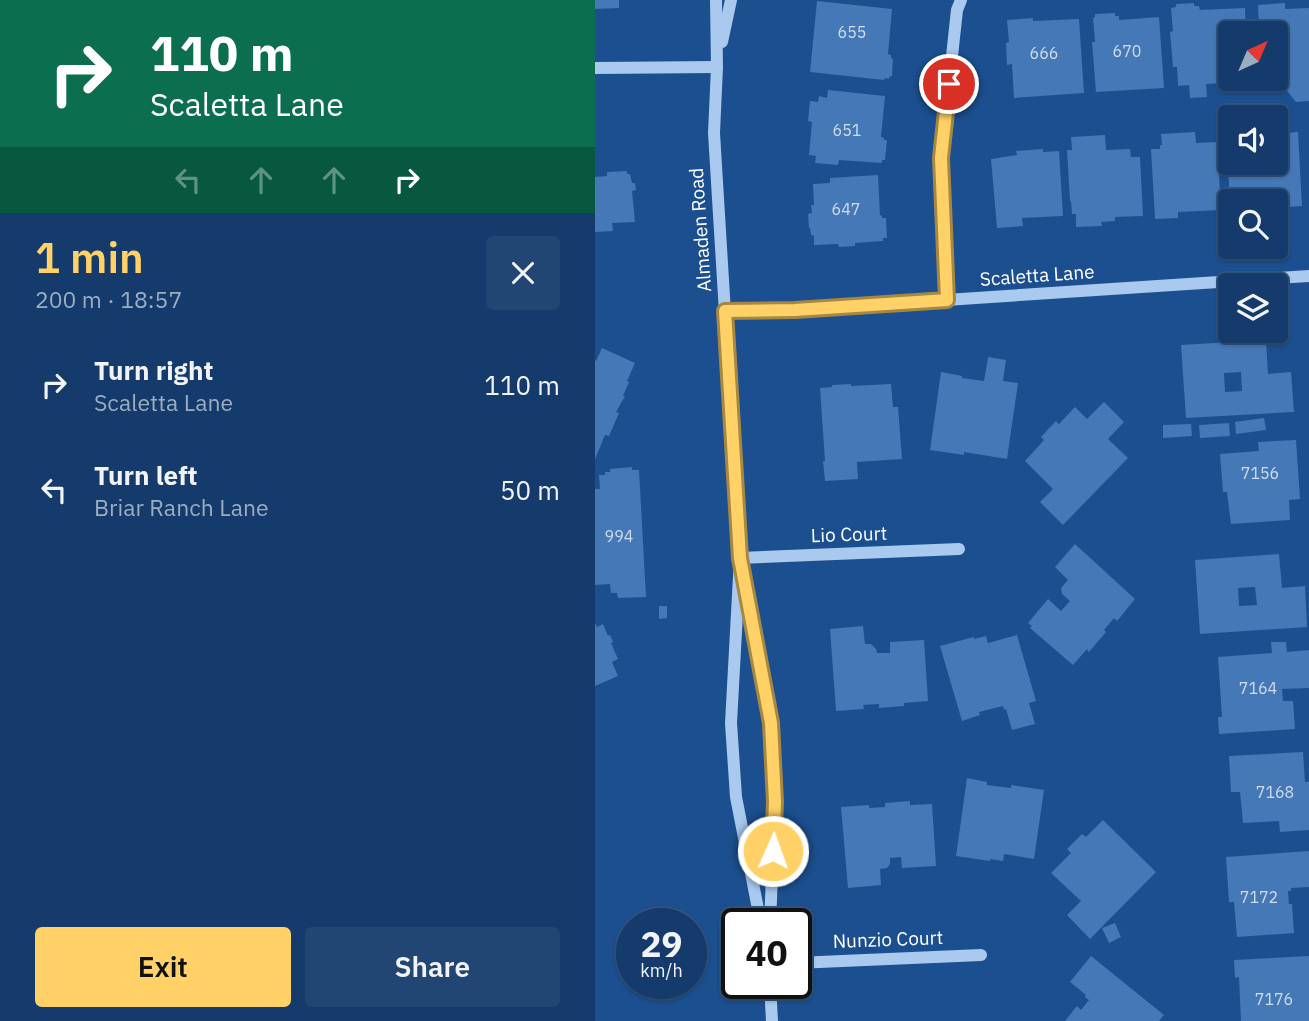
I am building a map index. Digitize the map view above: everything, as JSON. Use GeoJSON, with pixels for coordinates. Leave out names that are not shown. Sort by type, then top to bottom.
{"type":"FeatureCollection","features":[{"type":"Feature","properties":{"kind":"street","name":"Almaden Road"},"geometry":{"type":"LineString","coordinates":[[716,0],[714,133],[740,558],[731,723],[736,797],[758,908]]}},
{"type":"Feature","properties":{"kind":"street","name":"Almaden Road"},"geometry":{"type":"LineString","coordinates":[[717,66],[731,0]]}},
{"type":"Feature","properties":{"kind":"street"},"geometry":{"type":"LineString","coordinates":[[947,300],[941,158],[957,10],[961,0]]}},
{"type":"Feature","properties":{"kind":"street"},"geometry":{"type":"LineString","coordinates":[[595,68],[717,66]]}},
{"type":"Feature","properties":{"kind":"street","name":"Scaletta Lane"},"geometry":{"type":"LineString","coordinates":[[725,311],[795,310],[1309,276]]}},
{"type":"Feature","properties":{"kind":"street","name":"Lio Court"},"geometry":{"type":"LineString","coordinates":[[740,558],[959,549]]}},
{"type":"Feature","properties":{"kind":"street","name":"Almaden Road"},"geometry":{"type":"LineString","coordinates":[[740,558],[771,723],[775,802],[771,908]]}},
{"type":"Feature","properties":{"kind":"street","name":"Nunzio Court"},"geometry":{"type":"LineString","coordinates":[[812,962],[981,955]]}},
{"type":"Feature","properties":{"kind":"street"},"geometry":{"type":"LineString","coordinates":[[771,999],[772,1021]]}},
{"type":"Feature","properties":{"kind":"building"},"geometry":{"type":"Polygon","coordinates":[[[595,0],[619,0],[619,8],[595,9],[595,0]]]}},
{"type":"Feature","properties":{"kind":"building"},"geometry":{"type":"Polygon","coordinates":[[[817,1],[892,9],[888,54],[893,59],[892,76],[889,79],[810,72],[817,1]]]}},
{"type":"Feature","properties":{"kind":"building"},"geometry":{"type":"Polygon","coordinates":[[[1194,3],[1200,10],[1245,8],[1246,21],[1218,21],[1218,83],[1206,84],[1207,97],[1190,98],[1189,85],[1178,86],[1177,67],[1173,67],[1170,32],[1173,31],[1171,8],[1176,7],[1176,4],[1194,3]]]}},
{"type":"Feature","properties":{"kind":"building"},"geometry":{"type":"Polygon","coordinates":[[[1285,3],[1285,9],[1309,8],[1309,101],[1296,102],[1287,91],[1288,21],[1259,21],[1258,5],[1285,3]]]}},
{"type":"Feature","properties":{"kind":"building"},"geometry":{"type":"Polygon","coordinates":[[[1115,13],[1119,20],[1159,17],[1164,88],[1096,92],[1093,18],[1095,14],[1115,13]]]}},
{"type":"Feature","properties":{"kind":"building"},"geometry":{"type":"Polygon","coordinates":[[[1033,18],[1033,21],[1079,19],[1084,93],[1014,98],[1012,64],[1007,65],[1007,20],[1033,18]]]}},
{"type":"Feature","properties":{"kind":"building"},"geometry":{"type":"Polygon","coordinates":[[[828,90],[885,96],[881,137],[887,140],[885,160],[882,160],[882,163],[839,160],[838,165],[815,163],[816,156],[809,155],[812,122],[808,121],[810,101],[818,102],[819,96],[827,98],[828,90]]]}},
{"type":"Feature","properties":{"kind":"building"},"geometry":{"type":"Polygon","coordinates":[[[1195,132],[1196,143],[1217,142],[1218,210],[1178,212],[1178,218],[1155,219],[1151,149],[1160,149],[1161,134],[1195,132]]]}},
{"type":"Feature","properties":{"kind":"building"},"geometry":{"type":"Polygon","coordinates":[[[1298,132],[1302,206],[1288,207],[1288,189],[1229,189],[1228,175],[1288,175],[1288,133],[1298,132]]]}},
{"type":"Feature","properties":{"kind":"building"},"geometry":{"type":"Polygon","coordinates":[[[1105,135],[1106,150],[1130,149],[1131,157],[1140,157],[1143,216],[1115,217],[1115,221],[1101,222],[1102,226],[1076,227],[1076,214],[1072,214],[1070,201],[1067,150],[1072,150],[1071,137],[1105,135]]]}},
{"type":"Feature","properties":{"kind":"building"},"geometry":{"type":"Polygon","coordinates":[[[1043,149],[1043,152],[1059,151],[1063,216],[1022,218],[1023,226],[997,228],[991,159],[1017,155],[1016,151],[1043,149]]]}},
{"type":"Feature","properties":{"kind":"building"},"geometry":{"type":"Polygon","coordinates":[[[627,171],[632,183],[635,183],[636,190],[632,191],[635,222],[612,223],[613,231],[595,232],[595,177],[607,176],[607,172],[627,171]]]}},
{"type":"Feature","properties":{"kind":"building"},"geometry":{"type":"Polygon","coordinates":[[[878,175],[880,215],[886,218],[887,238],[883,238],[883,241],[855,243],[855,246],[814,245],[808,214],[812,213],[811,205],[814,205],[813,184],[830,183],[830,178],[878,175]]]}},
{"type":"Feature","properties":{"kind":"building"},"geometry":{"type":"Polygon","coordinates":[[[1266,343],[1268,374],[1291,372],[1294,412],[1186,418],[1181,345],[1266,343]],[[1241,372],[1224,373],[1225,392],[1242,391],[1241,372]]]}},
{"type":"Feature","properties":{"kind":"building"},"geometry":{"type":"Polygon","coordinates":[[[602,348],[635,363],[627,381],[629,382],[625,396],[616,412],[619,413],[609,436],[605,435],[595,459],[595,360],[602,348]]]}},
{"type":"Feature","properties":{"kind":"building"},"geometry":{"type":"Polygon","coordinates":[[[988,357],[1006,360],[1003,381],[1018,383],[1007,459],[930,450],[941,372],[984,381],[988,357]]]}},
{"type":"Feature","properties":{"kind":"building"},"geometry":{"type":"Polygon","coordinates":[[[851,384],[891,384],[893,407],[898,407],[902,459],[857,462],[858,479],[825,481],[820,388],[851,384]]]}},
{"type":"Feature","properties":{"kind":"building"},"geometry":{"type":"Polygon","coordinates":[[[1104,402],[1124,422],[1108,439],[1128,458],[1063,525],[1040,502],[1053,489],[1025,461],[1044,440],[1041,437],[1056,421],[1059,424],[1075,407],[1087,419],[1104,402]]]}},
{"type":"Feature","properties":{"kind":"building"},"geometry":{"type":"Polygon","coordinates":[[[1264,418],[1266,430],[1236,434],[1235,422],[1264,418]]]}},
{"type":"Feature","properties":{"kind":"building"},"geometry":{"type":"Polygon","coordinates":[[[1229,423],[1230,436],[1200,438],[1199,425],[1229,423]]]}},
{"type":"Feature","properties":{"kind":"building"},"geometry":{"type":"Polygon","coordinates":[[[1191,424],[1192,436],[1163,438],[1163,425],[1191,424]]]}},
{"type":"Feature","properties":{"kind":"building"},"geometry":{"type":"Polygon","coordinates":[[[1296,440],[1300,499],[1289,500],[1290,520],[1231,524],[1227,492],[1223,492],[1220,454],[1259,451],[1258,442],[1296,440]]]}},
{"type":"Feature","properties":{"kind":"building"},"geometry":{"type":"Polygon","coordinates":[[[632,467],[632,470],[639,470],[646,597],[618,598],[617,593],[611,593],[610,584],[595,585],[595,489],[600,489],[599,475],[605,475],[610,469],[632,467]]]}},
{"type":"Feature","properties":{"kind":"building"},"geometry":{"type":"Polygon","coordinates":[[[1075,544],[1135,599],[1117,621],[1114,618],[1089,652],[1087,649],[1073,665],[1030,628],[1032,626],[1028,623],[1048,599],[1061,611],[1070,601],[1062,594],[1061,588],[1068,580],[1055,567],[1075,544]]]}},
{"type":"Feature","properties":{"kind":"building"},"geometry":{"type":"Polygon","coordinates":[[[1279,554],[1282,588],[1305,586],[1307,627],[1200,634],[1195,560],[1279,554]],[[1255,587],[1238,588],[1239,606],[1257,605],[1255,587]]]}},
{"type":"Feature","properties":{"kind":"building"},"geometry":{"type":"Polygon","coordinates":[[[659,606],[667,606],[667,618],[659,619],[659,606]]]}},
{"type":"Feature","properties":{"kind":"building"},"geometry":{"type":"Polygon","coordinates":[[[595,623],[597,627],[603,624],[608,636],[610,635],[618,659],[612,662],[618,676],[595,686],[595,623]]]}},
{"type":"Feature","properties":{"kind":"building"},"geometry":{"type":"Polygon","coordinates":[[[863,626],[865,644],[871,644],[877,653],[890,653],[890,642],[924,640],[928,701],[879,708],[879,704],[863,705],[864,709],[836,711],[830,629],[863,626]]]}},
{"type":"Feature","properties":{"kind":"building"},"geometry":{"type":"Polygon","coordinates":[[[1017,635],[1036,701],[1029,703],[1035,724],[1012,730],[1003,706],[979,712],[980,715],[962,721],[940,646],[974,637],[986,636],[988,643],[1017,635]]]}},
{"type":"Feature","properties":{"kind":"building"},"geometry":{"type":"Polygon","coordinates":[[[1271,642],[1286,642],[1287,652],[1309,650],[1309,688],[1282,689],[1283,701],[1293,701],[1295,729],[1219,734],[1218,717],[1222,717],[1218,657],[1272,653],[1271,642]]]}},
{"type":"Feature","properties":{"kind":"building"},"geometry":{"type":"Polygon","coordinates":[[[1303,752],[1305,782],[1309,782],[1309,830],[1280,832],[1279,821],[1243,823],[1240,792],[1231,792],[1229,756],[1303,752]]]}},
{"type":"Feature","properties":{"kind":"building"},"geometry":{"type":"Polygon","coordinates":[[[967,778],[987,782],[987,785],[1044,790],[1034,859],[1004,854],[1003,861],[956,856],[967,778]]]}},
{"type":"Feature","properties":{"kind":"building"},"geometry":{"type":"Polygon","coordinates":[[[910,801],[910,805],[932,804],[936,866],[902,868],[901,857],[890,858],[887,868],[880,869],[881,885],[848,888],[841,807],[885,807],[885,803],[910,801]]]}},
{"type":"Feature","properties":{"kind":"building"},"geometry":{"type":"Polygon","coordinates":[[[1103,820],[1156,872],[1090,939],[1067,915],[1081,901],[1051,873],[1071,853],[1067,849],[1082,834],[1086,837],[1103,820]]]}},
{"type":"Feature","properties":{"kind":"building"},"geometry":{"type":"Polygon","coordinates":[[[1309,851],[1309,887],[1291,888],[1291,891],[1288,891],[1289,904],[1292,904],[1294,933],[1237,937],[1234,902],[1229,902],[1226,857],[1309,851]]]}},
{"type":"Feature","properties":{"kind":"building"},"geometry":{"type":"Polygon","coordinates":[[[1115,923],[1121,937],[1109,943],[1102,928],[1115,923]]]}},
{"type":"Feature","properties":{"kind":"building"},"geometry":{"type":"Polygon","coordinates":[[[1091,956],[1164,1015],[1159,1021],[1065,1021],[1077,1006],[1081,1010],[1089,1000],[1070,982],[1091,956]]]}},
{"type":"Feature","properties":{"kind":"building"},"geometry":{"type":"Polygon","coordinates":[[[1309,956],[1309,1021],[1241,1021],[1239,977],[1235,978],[1234,960],[1309,956]]]}},
{"type":"Feature","properties":{"kind":"route"},"geometry":{"type":"LineString","coordinates":[[773,851],[775,802],[771,723],[740,558],[725,311],[795,310],[947,300],[941,158],[949,84]]}}]}
